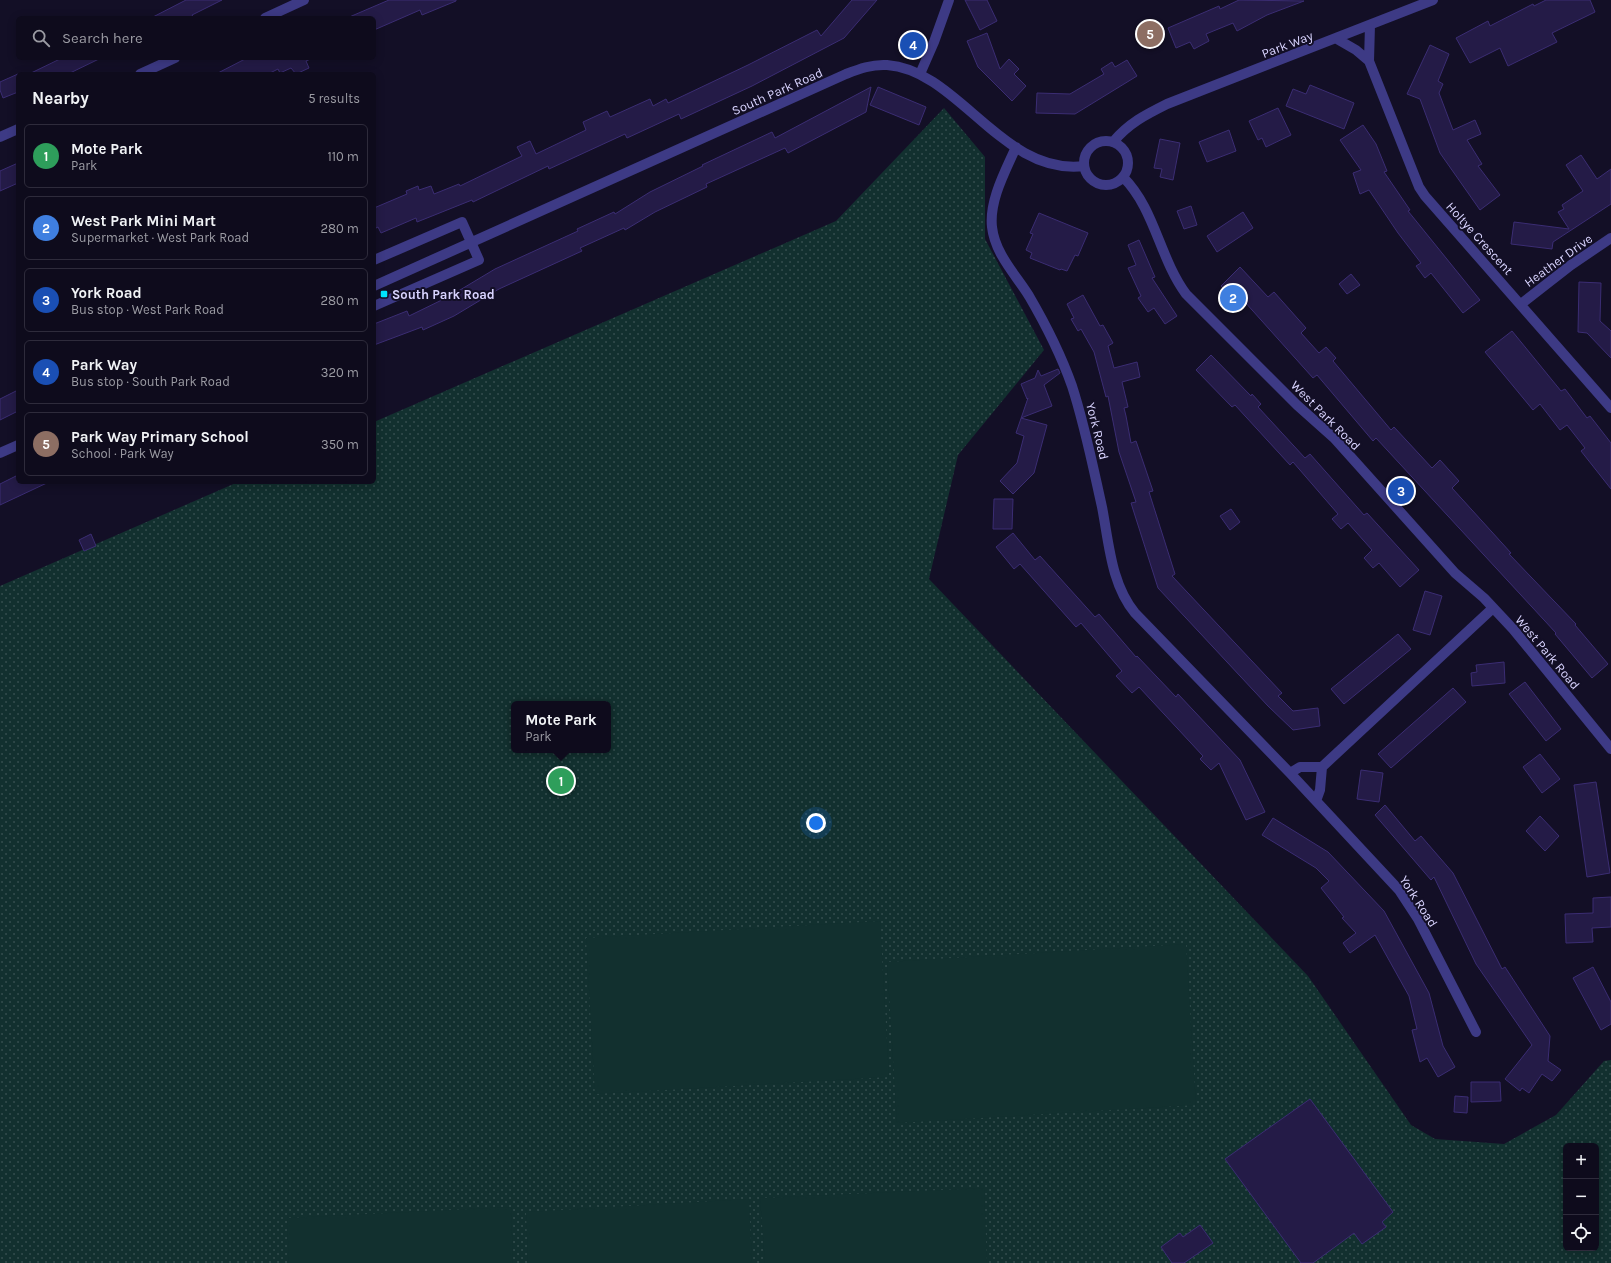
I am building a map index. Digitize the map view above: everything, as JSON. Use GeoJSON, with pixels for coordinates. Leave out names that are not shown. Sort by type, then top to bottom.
{"type":"FeatureCollection","features":[{"type":"Feature","properties":{"kind":"street"},"geometry":{"type":"LineString","coordinates":[[269,16],[304,0]]}},
{"type":"Feature","properties":{"kind":"street"},"geometry":{"type":"LineString","coordinates":[[920,74],[934,42],[949,0]]}},
{"type":"Feature","properties":{"kind":"street","name":"Park Way"},"geometry":{"type":"LineString","coordinates":[[1113,142],[1125,128],[1150,112],[1433,0]]}},
{"type":"Feature","properties":{"kind":"street","name":"Holtye Crescent"},"geometry":{"type":"LineString","coordinates":[[1370,25],[1369,61],[1422,192],[1611,408]]}},
{"type":"Feature","properties":{"kind":"street","name":"Holtye Crescent"},"geometry":{"type":"LineString","coordinates":[[1337,39],[1356,50],[1369,61]]}},
{"type":"Feature","properties":{"kind":"street"},"geometry":{"type":"LineString","coordinates":[[144,72],[171,60]]}},
{"type":"Feature","properties":{"kind":"street","name":"South Park Road"},"geometry":{"type":"LineString","coordinates":[[376,285],[862,68],[874,65],[888,65],[908,69],[920,74],[940,87],[995,134],[1032,156],[1058,166],[1084,166]]}},
{"type":"Feature","properties":{"kind":"street"},"geometry":{"type":"LineString","coordinates":[[0,137],[16,130]]}},
{"type":"Feature","properties":{"kind":"street"},"geometry":{"type":"LineString","coordinates":[[1103,141],[1113,142],[1122,148],[1127,157],[1128,167],[1123,177],[1110,184],[1100,184],[1090,177],[1084,166],[1087,153],[1093,145],[1103,141]]}},
{"type":"Feature","properties":{"kind":"street","name":"York Road"},"geometry":{"type":"LineString","coordinates":[[1016,147],[996,198],[992,217],[994,235],[1008,266],[1042,319],[1059,352],[1072,386],[1085,433],[1114,566],[1122,593],[1127,602],[1141,618],[1290,773],[1387,877],[1408,902],[1476,1032]]}},
{"type":"Feature","properties":{"kind":"street","name":"West Park Road"},"geometry":{"type":"LineString","coordinates":[[1123,177],[1135,188],[1143,201],[1166,261],[1176,280],[1186,294],[1297,405],[1334,438],[1455,573],[1493,608],[1528,646],[1611,749]]}},
{"type":"Feature","properties":{"kind":"street"},"geometry":{"type":"LineString","coordinates":[[376,259],[462,222],[479,260],[376,305]]}},
{"type":"Feature","properties":{"kind":"street","name":"Heather Drive"},"geometry":{"type":"LineString","coordinates":[[1521,304],[1571,265],[1611,238]]}},
{"type":"Feature","properties":{"kind":"street"},"geometry":{"type":"LineString","coordinates":[[0,454],[16,446]]}},
{"type":"Feature","properties":{"kind":"street"},"geometry":{"type":"LineString","coordinates":[[1290,773],[1300,768],[1322,767],[1493,608]]}},
{"type":"Feature","properties":{"kind":"street"},"geometry":{"type":"LineString","coordinates":[[1316,801],[1320,790],[1322,767]]}},
{"type":"Feature","properties":{"kind":"green space"},"geometry":{"type":"Polygon","coordinates":[[[944,108],[985,157],[985,239],[1044,350],[958,455],[929,579],[1308,976],[1411,1125],[1435,1139],[1504,1144],[1556,1115],[1604,1061],[1611,1060],[1611,1263],[0,1263],[0,586],[233,484],[376,484],[376,421],[836,221],[944,108]]]}},
{"type":"Feature","properties":{"kind":"green space"},"geometry":{"type":"Polygon","coordinates":[[[880,921],[889,1077],[595,1094],[586,938],[880,921]]]}},
{"type":"Feature","properties":{"kind":"green space"},"geometry":{"type":"Polygon","coordinates":[[[1186,944],[1196,1105],[897,1123],[887,962],[1186,944]]]}},
{"type":"Feature","properties":{"kind":"green space"},"geometry":{"type":"Polygon","coordinates":[[[984,1188],[987,1263],[765,1263],[760,1198],[984,1188]]]}},
{"type":"Feature","properties":{"kind":"green space"},"geometry":{"type":"Polygon","coordinates":[[[749,1199],[752,1263],[528,1263],[526,1212],[749,1199]]]}},
{"type":"Feature","properties":{"kind":"green space"},"geometry":{"type":"Polygon","coordinates":[[[511,1207],[513,1263],[289,1263],[287,1218],[511,1207]]]}},
{"type":"Feature","properties":{"kind":"building"},"geometry":{"type":"Polygon","coordinates":[[[186,0],[222,0],[192,15],[193,16],[155,16],[186,0]]]}},
{"type":"Feature","properties":{"kind":"building"},"geometry":{"type":"Polygon","coordinates":[[[389,0],[456,0],[422,15],[420,10],[376,29],[376,16],[352,16],[389,0]]]}},
{"type":"Feature","properties":{"kind":"building"},"geometry":{"type":"Polygon","coordinates":[[[852,0],[877,0],[844,38],[752,86],[681,119],[679,114],[627,138],[625,134],[549,169],[548,166],[473,202],[472,200],[417,222],[416,218],[381,233],[378,227],[376,228],[376,207],[407,194],[406,191],[418,186],[419,190],[431,186],[434,194],[459,184],[460,186],[522,156],[517,147],[530,141],[536,154],[586,130],[583,122],[607,111],[610,117],[650,99],[653,106],[666,99],[668,103],[817,30],[821,36],[852,0]]]}},
{"type":"Feature","properties":{"kind":"building"},"geometry":{"type":"Polygon","coordinates":[[[965,0],[987,0],[997,21],[980,30],[965,0]]]}},
{"type":"Feature","properties":{"kind":"building"},"geometry":{"type":"Polygon","coordinates":[[[1239,0],[1304,1],[1267,15],[1237,31],[1233,23],[1206,34],[1209,41],[1194,49],[1190,42],[1176,48],[1168,28],[1219,6],[1220,9],[1239,0]]]}},
{"type":"Feature","properties":{"kind":"building"},"geometry":{"type":"Polygon","coordinates":[[[1546,0],[1590,0],[1595,12],[1552,33],[1557,42],[1508,66],[1500,48],[1470,63],[1456,38],[1488,21],[1490,26],[1533,4],[1534,6],[1546,0]]]}},
{"type":"Feature","properties":{"kind":"building"},"geometry":{"type":"Polygon","coordinates":[[[987,33],[1000,69],[1009,59],[1019,69],[1014,74],[1026,86],[1012,101],[978,67],[967,41],[987,33]]]}},
{"type":"Feature","properties":{"kind":"building"},"geometry":{"type":"Polygon","coordinates":[[[1430,45],[1449,54],[1438,81],[1443,84],[1439,93],[1453,130],[1475,120],[1481,134],[1467,140],[1482,164],[1478,166],[1500,195],[1480,210],[1440,153],[1420,99],[1407,94],[1430,45]]]}},
{"type":"Feature","properties":{"kind":"building"},"geometry":{"type":"Polygon","coordinates":[[[58,60],[97,60],[72,72],[33,72],[58,60]]]}},
{"type":"Feature","properties":{"kind":"building"},"geometry":{"type":"Polygon","coordinates":[[[243,60],[308,60],[306,61],[309,68],[300,72],[294,72],[291,68],[282,72],[280,72],[278,69],[272,72],[220,72],[243,60]]]}},
{"type":"Feature","properties":{"kind":"building"},"geometry":{"type":"Polygon","coordinates":[[[1127,60],[1137,76],[1075,114],[1036,113],[1037,93],[1070,94],[1104,74],[1101,69],[1112,62],[1115,67],[1127,60]]]}},
{"type":"Feature","properties":{"kind":"building"},"geometry":{"type":"Polygon","coordinates":[[[16,75],[16,93],[3,98],[0,90],[0,82],[16,75]]]}},
{"type":"Feature","properties":{"kind":"building"},"geometry":{"type":"Polygon","coordinates":[[[1310,85],[1354,103],[1344,129],[1286,106],[1293,89],[1306,94],[1310,85]]]}},
{"type":"Feature","properties":{"kind":"building"},"geometry":{"type":"Polygon","coordinates":[[[871,87],[866,112],[788,153],[785,148],[706,184],[707,187],[655,212],[625,230],[624,228],[580,248],[582,251],[499,289],[454,316],[423,330],[422,327],[376,344],[376,323],[407,311],[409,316],[450,296],[495,269],[578,231],[577,229],[614,212],[615,214],[650,192],[703,166],[702,165],[772,132],[775,138],[871,87]]]}},
{"type":"Feature","properties":{"kind":"building"},"geometry":{"type":"Polygon","coordinates":[[[878,87],[926,107],[919,125],[870,105],[878,87]]]}},
{"type":"Feature","properties":{"kind":"building"},"geometry":{"type":"Polygon","coordinates":[[[1278,108],[1291,135],[1266,147],[1262,138],[1258,140],[1249,121],[1278,108]]]}},
{"type":"Feature","properties":{"kind":"building"},"geometry":{"type":"Polygon","coordinates":[[[1363,125],[1376,144],[1387,171],[1384,172],[1410,210],[1408,211],[1480,300],[1463,313],[1431,273],[1425,278],[1416,266],[1421,263],[1398,233],[1369,190],[1360,194],[1353,173],[1361,170],[1340,140],[1363,125]]]}},
{"type":"Feature","properties":{"kind":"building"},"geometry":{"type":"Polygon","coordinates":[[[1229,130],[1236,151],[1207,162],[1199,142],[1229,130]]]}},
{"type":"Feature","properties":{"kind":"building"},"geometry":{"type":"Polygon","coordinates":[[[1160,139],[1180,143],[1173,180],[1160,177],[1162,169],[1154,168],[1160,139]]]}},
{"type":"Feature","properties":{"kind":"building"},"geometry":{"type":"Polygon","coordinates":[[[1581,155],[1597,179],[1611,169],[1611,204],[1553,242],[1552,249],[1511,244],[1514,222],[1569,229],[1558,212],[1564,209],[1562,205],[1583,191],[1566,165],[1581,155]]]}},
{"type":"Feature","properties":{"kind":"building"},"geometry":{"type":"Polygon","coordinates":[[[16,164],[16,184],[0,191],[0,171],[16,164]]]}},
{"type":"Feature","properties":{"kind":"building"},"geometry":{"type":"Polygon","coordinates":[[[1191,206],[1197,225],[1184,229],[1177,211],[1191,206]]]}},
{"type":"Feature","properties":{"kind":"building"},"geometry":{"type":"Polygon","coordinates":[[[1243,212],[1253,228],[1217,252],[1207,236],[1243,212]]]}},
{"type":"Feature","properties":{"kind":"building"},"geometry":{"type":"Polygon","coordinates":[[[1039,213],[1088,233],[1078,256],[1075,255],[1067,271],[1060,270],[1030,258],[1032,253],[1026,250],[1033,234],[1030,233],[1039,213]]]}},
{"type":"Feature","properties":{"kind":"building"},"geometry":{"type":"Polygon","coordinates":[[[1139,240],[1155,277],[1152,278],[1177,316],[1165,324],[1154,308],[1148,312],[1138,298],[1141,296],[1128,268],[1136,265],[1128,245],[1139,240]]]}},
{"type":"Feature","properties":{"kind":"building"},"geometry":{"type":"Polygon","coordinates":[[[1240,267],[1268,297],[1274,292],[1306,328],[1301,333],[1319,353],[1326,347],[1336,358],[1333,361],[1391,430],[1394,427],[1432,468],[1440,460],[1459,481],[1452,488],[1511,553],[1509,554],[1576,624],[1575,625],[1608,664],[1592,678],[1555,634],[1556,633],[1376,438],[1373,441],[1317,375],[1313,378],[1244,301],[1240,306],[1221,286],[1240,267]]]}},
{"type":"Feature","properties":{"kind":"building"},"geometry":{"type":"Polygon","coordinates":[[[1351,274],[1360,285],[1347,294],[1339,284],[1351,274]]]}},
{"type":"Feature","properties":{"kind":"building"},"geometry":{"type":"Polygon","coordinates":[[[1579,282],[1601,283],[1600,321],[1611,331],[1611,358],[1587,333],[1578,332],[1579,282]]]}},
{"type":"Feature","properties":{"kind":"building"},"geometry":{"type":"Polygon","coordinates":[[[1083,295],[1100,326],[1103,325],[1113,343],[1108,346],[1114,368],[1137,362],[1140,377],[1122,382],[1128,407],[1124,408],[1131,443],[1136,441],[1153,491],[1149,492],[1175,574],[1172,576],[1282,693],[1278,696],[1293,711],[1318,708],[1320,726],[1293,730],[1268,706],[1158,588],[1131,503],[1136,502],[1119,452],[1108,396],[1106,397],[1094,352],[1081,329],[1078,331],[1071,319],[1074,318],[1067,304],[1083,295]]]}},
{"type":"Feature","properties":{"kind":"building"},"geometry":{"type":"Polygon","coordinates":[[[1512,331],[1561,391],[1565,389],[1587,418],[1590,416],[1611,443],[1611,489],[1581,451],[1585,448],[1567,425],[1560,430],[1540,404],[1533,410],[1485,352],[1512,331]]]}},
{"type":"Feature","properties":{"kind":"building"},"geometry":{"type":"Polygon","coordinates":[[[1211,355],[1251,396],[1252,394],[1261,404],[1258,407],[1305,458],[1310,454],[1364,515],[1367,513],[1419,570],[1400,587],[1379,563],[1373,568],[1364,558],[1372,550],[1348,523],[1341,529],[1332,519],[1338,514],[1293,462],[1290,465],[1235,405],[1232,407],[1196,370],[1211,355]]]}},
{"type":"Feature","properties":{"kind":"building"},"geometry":{"type":"Polygon","coordinates":[[[1058,369],[1060,373],[1044,385],[1052,406],[1021,418],[1028,398],[1027,399],[1021,384],[1035,378],[1038,370],[1041,376],[1058,369]]]}},
{"type":"Feature","properties":{"kind":"building"},"geometry":{"type":"Polygon","coordinates":[[[16,391],[16,412],[0,420],[0,399],[16,391]]]}},
{"type":"Feature","properties":{"kind":"building"},"geometry":{"type":"Polygon","coordinates":[[[1021,418],[1047,425],[1034,473],[1013,494],[1000,481],[1017,463],[1024,436],[1016,433],[1021,418]]]}},
{"type":"Feature","properties":{"kind":"building"},"geometry":{"type":"Polygon","coordinates":[[[16,476],[16,484],[45,484],[0,505],[0,484],[16,476]]]}},
{"type":"Feature","properties":{"kind":"building"},"geometry":{"type":"Polygon","coordinates":[[[994,499],[1013,499],[1012,529],[993,529],[994,499]]]}},
{"type":"Feature","properties":{"kind":"building"},"geometry":{"type":"Polygon","coordinates":[[[1231,509],[1240,522],[1230,530],[1220,516],[1231,509]]]}},
{"type":"Feature","properties":{"kind":"building"},"geometry":{"type":"Polygon","coordinates":[[[1013,533],[1035,560],[1040,556],[1095,617],[1099,614],[1136,657],[1137,656],[1176,697],[1178,694],[1240,760],[1265,812],[1246,820],[1219,763],[1211,770],[1200,759],[1203,756],[1139,687],[1132,693],[1116,676],[1122,671],[1081,623],[1076,627],[1020,564],[1014,569],[996,547],[1013,533]]]}},
{"type":"Feature","properties":{"kind":"building"},"geometry":{"type":"Polygon","coordinates":[[[91,534],[96,546],[84,551],[79,540],[91,534]]]}},
{"type":"Feature","properties":{"kind":"building"},"geometry":{"type":"Polygon","coordinates":[[[1425,591],[1442,596],[1430,635],[1413,630],[1425,591]]]}},
{"type":"Feature","properties":{"kind":"building"},"geometry":{"type":"Polygon","coordinates":[[[1398,634],[1411,649],[1344,704],[1331,689],[1398,634]]]}},
{"type":"Feature","properties":{"kind":"building"},"geometry":{"type":"Polygon","coordinates":[[[1504,662],[1505,683],[1472,686],[1471,673],[1477,672],[1476,665],[1504,662]]]}},
{"type":"Feature","properties":{"kind":"building"},"geometry":{"type":"Polygon","coordinates":[[[1525,682],[1561,729],[1546,741],[1509,694],[1525,682]]]}},
{"type":"Feature","properties":{"kind":"building"},"geometry":{"type":"Polygon","coordinates":[[[1453,688],[1466,702],[1391,768],[1378,754],[1453,688]]]}},
{"type":"Feature","properties":{"kind":"building"},"geometry":{"type":"Polygon","coordinates":[[[1540,754],[1560,779],[1542,793],[1523,767],[1540,754]]]}},
{"type":"Feature","properties":{"kind":"building"},"geometry":{"type":"Polygon","coordinates":[[[1361,770],[1383,773],[1379,802],[1357,799],[1361,770]]]}},
{"type":"Feature","properties":{"kind":"building"},"geometry":{"type":"Polygon","coordinates":[[[1596,782],[1610,873],[1587,877],[1574,785],[1596,782]]]}},
{"type":"Feature","properties":{"kind":"building"},"geometry":{"type":"Polygon","coordinates":[[[1385,805],[1415,841],[1421,836],[1453,873],[1502,969],[1505,967],[1550,1036],[1548,1061],[1561,1070],[1552,1081],[1542,1074],[1529,1093],[1522,1088],[1520,1091],[1505,1079],[1532,1045],[1476,964],[1434,877],[1431,880],[1375,815],[1385,805]]]}},
{"type":"Feature","properties":{"kind":"building"},"geometry":{"type":"Polygon","coordinates":[[[1540,816],[1559,836],[1545,851],[1526,831],[1540,816]]]}},
{"type":"Feature","properties":{"kind":"building"},"geometry":{"type":"Polygon","coordinates":[[[1273,818],[1328,852],[1384,911],[1429,993],[1443,1046],[1455,1067],[1438,1077],[1427,1058],[1420,1062],[1412,1030],[1417,1029],[1409,996],[1375,935],[1350,953],[1343,943],[1356,933],[1342,918],[1344,917],[1321,888],[1329,881],[1316,868],[1262,835],[1273,818]]]}},
{"type":"Feature","properties":{"kind":"building"},"geometry":{"type":"Polygon","coordinates":[[[1611,897],[1611,927],[1592,928],[1593,942],[1566,943],[1565,914],[1593,913],[1593,898],[1611,897]]]}},
{"type":"Feature","properties":{"kind":"building"},"geometry":{"type":"Polygon","coordinates":[[[1593,967],[1611,1002],[1611,1024],[1601,1030],[1573,978],[1593,967]]]}},
{"type":"Feature","properties":{"kind":"building"},"geometry":{"type":"Polygon","coordinates":[[[1471,1082],[1500,1082],[1501,1101],[1471,1102],[1471,1082]]]}},
{"type":"Feature","properties":{"kind":"building"},"geometry":{"type":"Polygon","coordinates":[[[1455,1096],[1468,1097],[1467,1113],[1454,1112],[1455,1096]]]}},
{"type":"Feature","properties":{"kind":"building"},"geometry":{"type":"Polygon","coordinates":[[[1310,1099],[1393,1212],[1382,1222],[1386,1227],[1362,1244],[1354,1233],[1313,1263],[1301,1263],[1225,1159],[1310,1099]]]}},
{"type":"Feature","properties":{"kind":"building"},"geometry":{"type":"Polygon","coordinates":[[[1200,1225],[1213,1243],[1184,1263],[1172,1263],[1161,1247],[1180,1233],[1183,1237],[1200,1225]]]}},
{"type":"Feature","properties":{"kind":"place","name":"Park Way Primary School"},"geometry":{"type":"Point","coordinates":[1150,34]}},
{"type":"Feature","properties":{"kind":"place","name":"Park Way"},"geometry":{"type":"Point","coordinates":[913,45]}},
{"type":"Feature","properties":{"kind":"place","name":"South Park Road"},"geometry":{"type":"Point","coordinates":[384,294]}},
{"type":"Feature","properties":{"kind":"place","name":"West Park Mini Mart"},"geometry":{"type":"Point","coordinates":[1233,298]}},
{"type":"Feature","properties":{"kind":"place","name":"York Road"},"geometry":{"type":"Point","coordinates":[1401,491]}},
{"type":"Feature","properties":{"kind":"place","name":"Mote Park"},"geometry":{"type":"Point","coordinates":[561,781]}}]}
